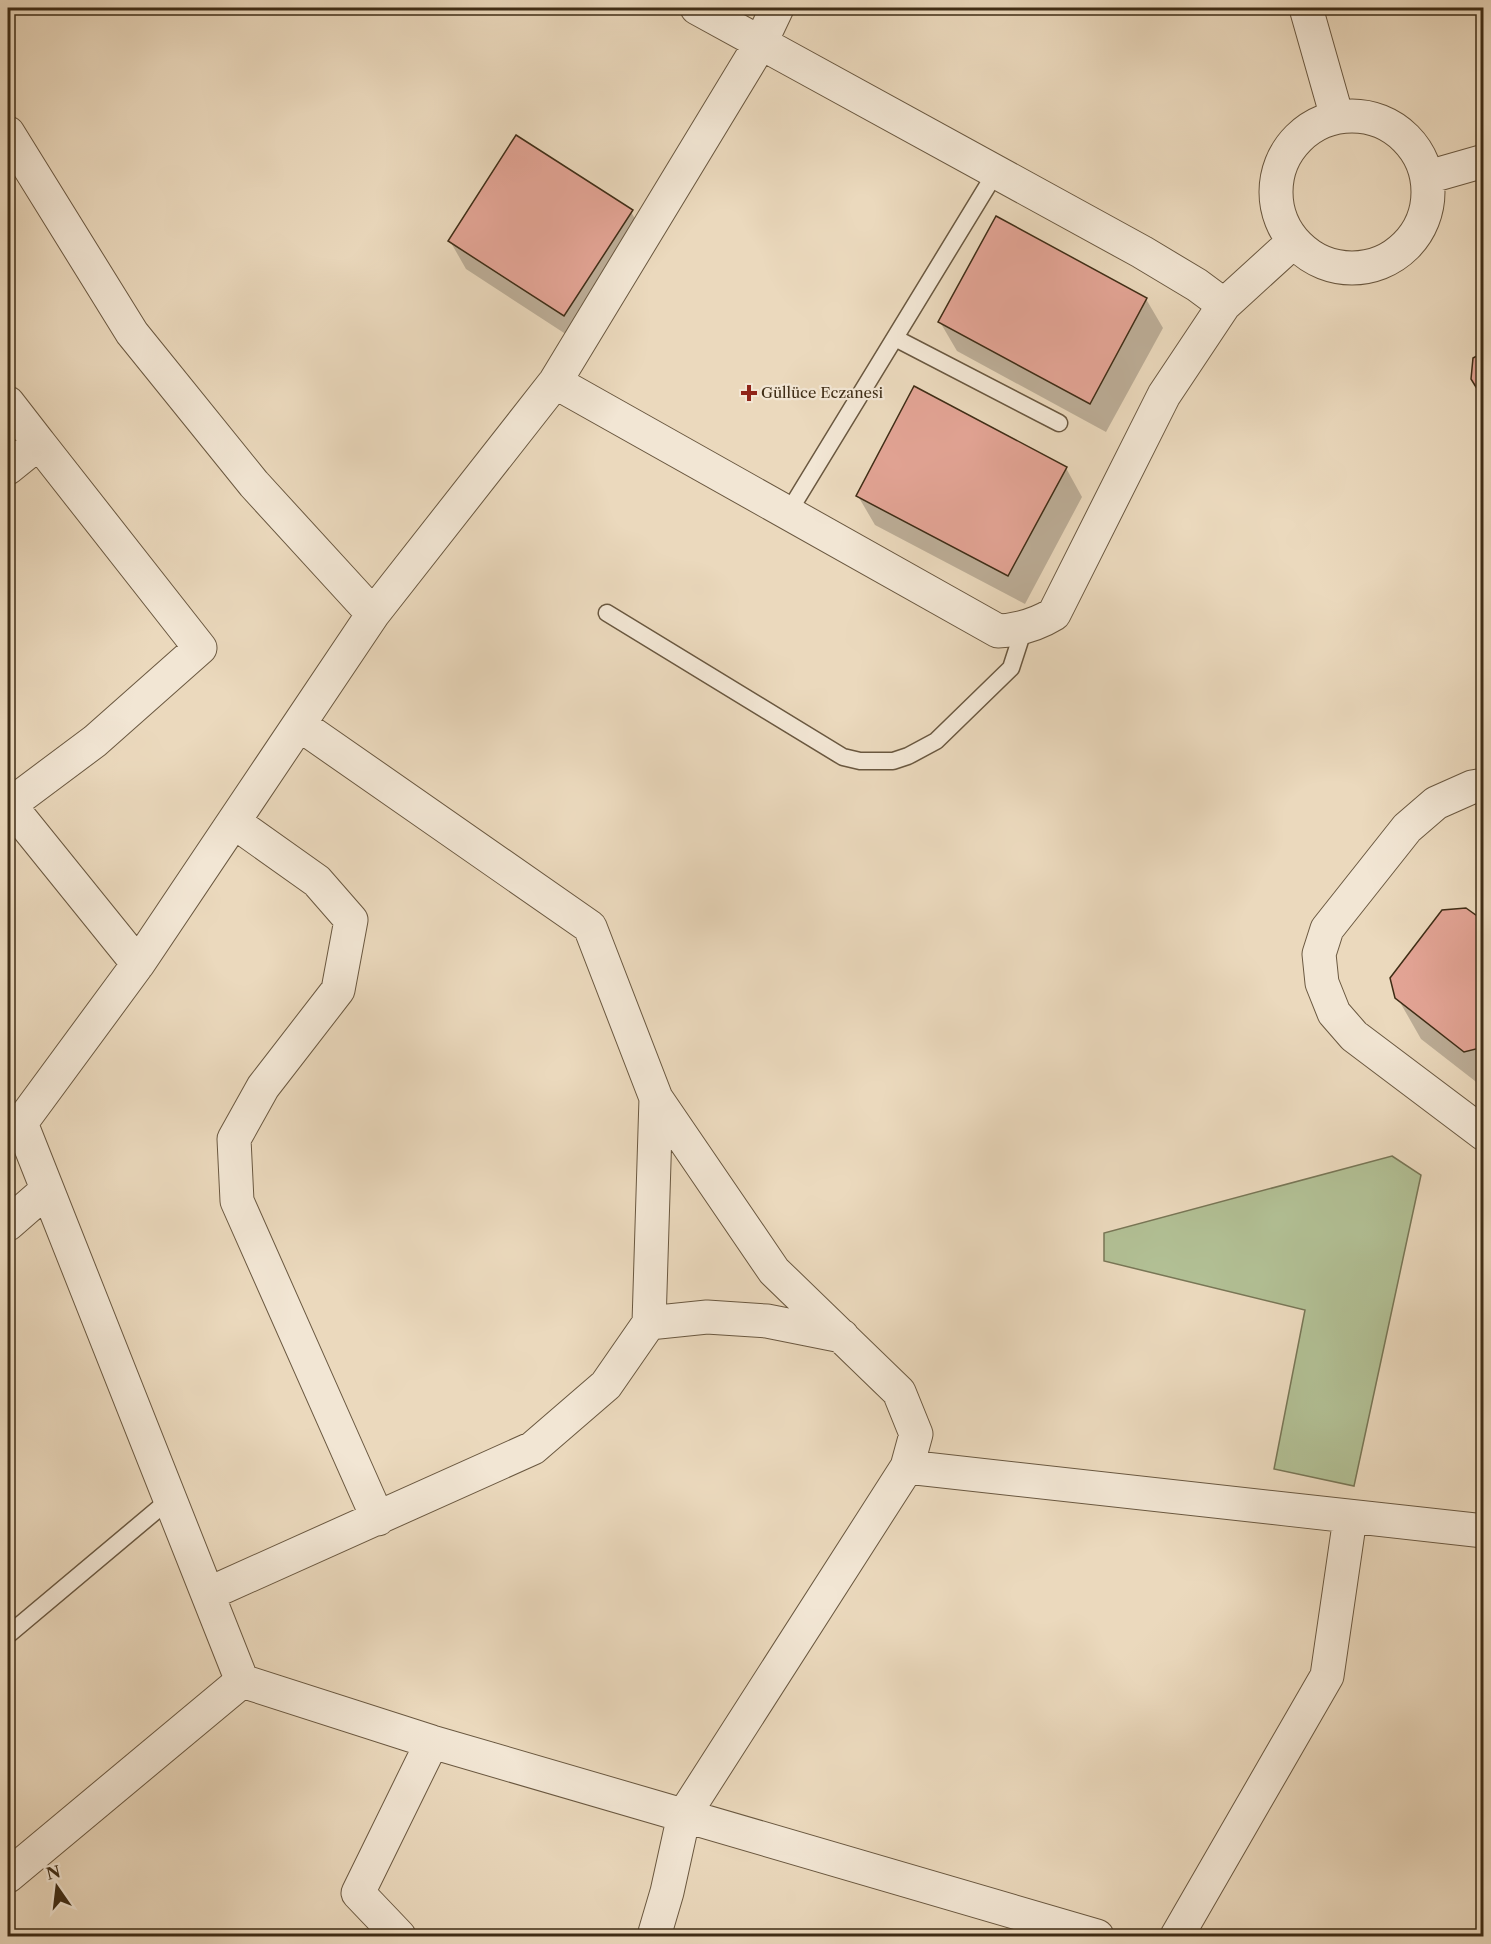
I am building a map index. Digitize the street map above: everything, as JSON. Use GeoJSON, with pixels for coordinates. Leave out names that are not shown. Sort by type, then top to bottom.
{"type":"FeatureCollection","features":[{"type":"Feature","properties":{"kind":"street"},"geometry":{"type":"LineString","coordinates":[[697,8],[1142,252],[1197,285],[1224,305]]}},
{"type":"Feature","properties":{"kind":"street"},"geometry":{"type":"LineString","coordinates":[[242,1681],[47,1190],[14,1122],[138,964],[373,614],[555,382],[760,44],[777,8]]}},
{"type":"Feature","properties":{"kind":"street"},"geometry":{"type":"LineString","coordinates":[[1306,8],[1337,117]]}},
{"type":"Feature","properties":{"kind":"street"},"geometry":{"type":"LineString","coordinates":[[1359,116],[1383,122],[1403,135],[1419,153],[1428,177],[1429,201],[1422,225],[1407,246],[1386,261],[1362,268],[1337,268],[1313,258],[1293,242],[1280,220],[1275,196],[1277,174],[1286,154],[1299,136],[1316,124],[1337,117],[1359,116]]}},
{"type":"Feature","properties":{"kind":"street"},"geometry":{"type":"LineString","coordinates":[[8,133],[132,333],[255,484],[373,614]]}},
{"type":"Feature","properties":{"kind":"street"},"geometry":{"type":"LineString","coordinates":[[1428,177],[1484,161]]}},
{"type":"Feature","properties":{"kind":"street"},"geometry":{"type":"LineString","coordinates":[[555,382],[998,631],[1024,628],[1054,614],[1164,396],[1224,305],[1293,242]]}},
{"type":"Feature","properties":{"kind":"street"},"geometry":{"type":"LineString","coordinates":[[8,403],[200,648],[95,741],[8,804],[138,964]]}},
{"type":"Feature","properties":{"kind":"street"},"geometry":{"type":"LineString","coordinates":[[8,468],[39,443]]}},
{"type":"Feature","properties":{"kind":"street"},"geometry":{"type":"LineString","coordinates":[[300,725],[590,927],[656,1098],[774,1271],[899,1392],[916,1434],[907,1467],[684,1815],[667,1892],[654,1936]]}},
{"type":"Feature","properties":{"kind":"street"},"geometry":{"type":"LineString","coordinates":[[1484,785],[1472,787],[1436,803],[1407,828],[1327,929],[1319,954],[1322,983],[1334,1013],[1354,1036],[1484,1134]]}},
{"type":"Feature","properties":{"kind":"street"},"geometry":{"type":"LineString","coordinates":[[234,822],[317,881],[351,920],[338,990],[263,1088],[234,1139],[237,1201],[378,1519]]}},
{"type":"Feature","properties":{"kind":"street"},"geometry":{"type":"LineString","coordinates":[[208,1594],[533,1448],[606,1385],[649,1323],[656,1098]]}},
{"type":"Feature","properties":{"kind":"street"},"geometry":{"type":"LineString","coordinates":[[8,1224],[47,1190]]}},
{"type":"Feature","properties":{"kind":"street"},"geometry":{"type":"LineString","coordinates":[[649,1323],[707,1317],[767,1321],[842,1336]]}},
{"type":"Feature","properties":{"kind":"street"},"geometry":{"type":"LineString","coordinates":[[907,1467],[1350,1518],[1484,1531]]}},
{"type":"Feature","properties":{"kind":"street"},"geometry":{"type":"LineString","coordinates":[[1177,1936],[1327,1676],[1350,1518]]}},
{"type":"Feature","properties":{"kind":"street"},"geometry":{"type":"LineString","coordinates":[[242,1681],[432,1742],[1097,1936]]}},
{"type":"Feature","properties":{"kind":"street"},"geometry":{"type":"LineString","coordinates":[[8,1876],[242,1681]]}},
{"type":"Feature","properties":{"kind":"street"},"geometry":{"type":"LineString","coordinates":[[399,1936],[358,1893],[432,1742]]}},
{"type":"Feature","properties":{"kind":"lane"},"geometry":{"type":"LineString","coordinates":[[788,513],[996,172]]}},
{"type":"Feature","properties":{"kind":"lane"},"geometry":{"type":"LineString","coordinates":[[895,338],[1059,423]]}},
{"type":"Feature","properties":{"kind":"lane"},"geometry":{"type":"LineString","coordinates":[[607,613],[843,757],[860,762],[876,763],[908,756],[936,741],[1011,668],[1024,628]]}},
{"type":"Feature","properties":{"kind":"lane"},"geometry":{"type":"LineString","coordinates":[[8,1635],[170,1499]]}},
{"type":"Feature","properties":{"kind":"green space"},"geometry":{"type":"Polygon","coordinates":[[[1392,1156],[1421,1175],[1354,1486],[1274,1469],[1305,1310],[1104,1261],[1104,1233],[1392,1156]]]}},
{"type":"Feature","properties":{"kind":"building"},"geometry":{"type":"Polygon","coordinates":[[[516,135],[633,210],[564,316],[448,241],[516,135]]]}},
{"type":"Feature","properties":{"kind":"building"},"geometry":{"type":"Polygon","coordinates":[[[996,216],[1147,298],[1090,404],[938,322],[996,216]]]}},
{"type":"Feature","properties":{"kind":"building"},"geometry":{"type":"Polygon","coordinates":[[[1484,352],[1484,400],[1471,379],[1473,358],[1484,352]]]}},
{"type":"Feature","properties":{"kind":"building"},"geometry":{"type":"Polygon","coordinates":[[[914,386],[1067,467],[1008,576],[856,496],[914,386]]]}},
{"type":"Feature","properties":{"kind":"building"},"geometry":{"type":"Polygon","coordinates":[[[1466,908],[1484,921],[1484,1047],[1464,1052],[1395,998],[1390,978],[1442,910],[1466,908]]]}},
{"type":"Feature","properties":{"kind":"place","name":"Güllüce Eczanesi"},"geometry":{"type":"Point","coordinates":[749,393]}}]}
